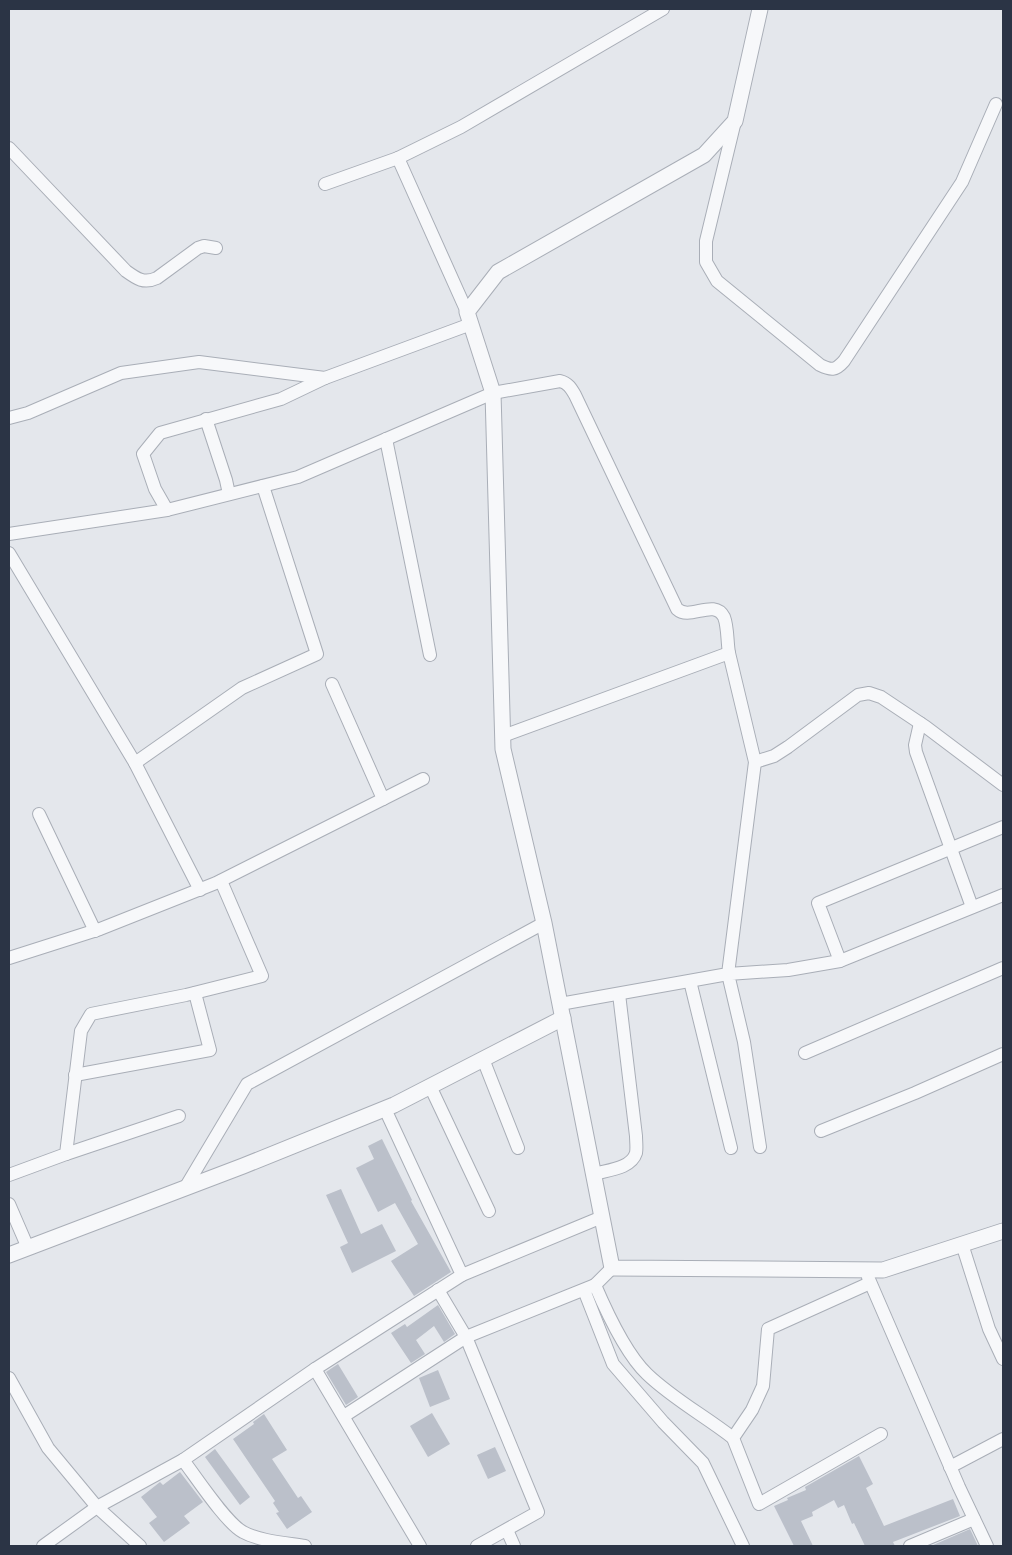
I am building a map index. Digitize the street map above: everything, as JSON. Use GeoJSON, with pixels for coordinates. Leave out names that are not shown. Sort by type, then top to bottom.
{"type":"FeatureCollection","features":[{"type":"Feature","properties":{"kind":"street"},"geometry":{"type":"LineString","coordinates":[[325,184],[398,158],[461,128],[663,9]]}},
{"type":"Feature","properties":{"kind":"street"},"geometry":{"type":"LineString","coordinates":[[760,9],[706,241],[706,262],[717,281],[820,366],[829,370],[837,369],[844,361],[962,182],[996,104]]}},
{"type":"Feature","properties":{"kind":"street"},"geometry":{"type":"LineString","coordinates":[[167,510],[155,489],[143,454],[160,433],[281,399],[325,378],[469,318],[498,272],[704,155],[735,122]]}},
{"type":"Feature","properties":{"kind":"street"},"geometry":{"type":"LineString","coordinates":[[9,148],[126,271],[137,279],[150,281],[198,248],[204,246],[216,248]]}},
{"type":"Feature","properties":{"kind":"street"},"geometry":{"type":"LineString","coordinates":[[398,158],[469,318],[493,393],[503,749],[544,923],[612,1268]]}},
{"type":"Feature","properties":{"kind":"street"},"geometry":{"type":"LineString","coordinates":[[9,418],[28,413],[121,373],[199,362],[325,378]]}},
{"type":"Feature","properties":{"kind":"street"},"geometry":{"type":"LineString","coordinates":[[9,534],[167,510],[298,477],[493,393],[560,381],[570,386],[677,609],[682,613],[688,614],[710,608],[720,612],[724,618],[729,653],[755,762],[728,974],[744,1042],[760,1147]]}},
{"type":"Feature","properties":{"kind":"street"},"geometry":{"type":"LineString","coordinates":[[206,420],[229,494]]}},
{"type":"Feature","properties":{"kind":"street"},"geometry":{"type":"LineString","coordinates":[[386,439],[430,655]]}},
{"type":"Feature","properties":{"kind":"street"},"geometry":{"type":"LineString","coordinates":[[135,763],[242,688],[317,654],[263,486]]}},
{"type":"Feature","properties":{"kind":"street"},"geometry":{"type":"LineString","coordinates":[[9,553],[135,763],[200,890]]}},
{"type":"Feature","properties":{"kind":"street"},"geometry":{"type":"LineString","coordinates":[[503,736],[729,653]]}},
{"type":"Feature","properties":{"kind":"street"},"geometry":{"type":"LineString","coordinates":[[332,684],[384,799]]}},
{"type":"Feature","properties":{"kind":"street"},"geometry":{"type":"LineString","coordinates":[[755,762],[774,756],[858,695],[869,693],[881,697],[920,723],[1003,785]]}},
{"type":"Feature","properties":{"kind":"street"},"geometry":{"type":"LineString","coordinates":[[920,723],[915,745],[916,752],[972,907]]}},
{"type":"Feature","properties":{"kind":"street"},"geometry":{"type":"LineString","coordinates":[[9,958],[95,931],[221,881],[423,779]]}},
{"type":"Feature","properties":{"kind":"street"},"geometry":{"type":"LineString","coordinates":[[39,814],[95,931]]}},
{"type":"Feature","properties":{"kind":"street"},"geometry":{"type":"LineString","coordinates":[[840,962],[818,903],[1003,827]]}},
{"type":"Feature","properties":{"kind":"street"},"geometry":{"type":"LineString","coordinates":[[66,1154],[81,1031],[91,1014],[195,993],[262,976],[221,881]]}},
{"type":"Feature","properties":{"kind":"street"},"geometry":{"type":"LineString","coordinates":[[9,1255],[185,1188],[385,1108],[483,1059],[562,1011],[619,994],[728,974],[788,970],[840,962],[1003,895]]}},
{"type":"Feature","properties":{"kind":"street"},"geometry":{"type":"LineString","coordinates":[[185,1188],[247,1084],[544,923]]}},
{"type":"Feature","properties":{"kind":"street"},"geometry":{"type":"LineString","coordinates":[[805,1053],[1003,968]]}},
{"type":"Feature","properties":{"kind":"street"},"geometry":{"type":"LineString","coordinates":[[690,981],[731,1148]]}},
{"type":"Feature","properties":{"kind":"street"},"geometry":{"type":"LineString","coordinates":[[75,1075],[210,1050],[195,993]]}},
{"type":"Feature","properties":{"kind":"street"},"geometry":{"type":"LineString","coordinates":[[594,1174],[622,1167],[631,1160],[636,1152],[636,1136],[619,994]]}},
{"type":"Feature","properties":{"kind":"street"},"geometry":{"type":"LineString","coordinates":[[821,1132],[916,1093],[1003,1054]]}},
{"type":"Feature","properties":{"kind":"street"},"geometry":{"type":"LineString","coordinates":[[483,1059],[518,1148]]}},
{"type":"Feature","properties":{"kind":"street"},"geometry":{"type":"LineString","coordinates":[[430,1086],[489,1211]]}},
{"type":"Feature","properties":{"kind":"street"},"geometry":{"type":"LineString","coordinates":[[385,1108],[462,1275]]}},
{"type":"Feature","properties":{"kind":"street"},"geometry":{"type":"LineString","coordinates":[[9,1175],[179,1116]]}},
{"type":"Feature","properties":{"kind":"street"},"geometry":{"type":"LineString","coordinates":[[9,1204],[28,1248]]}},
{"type":"Feature","properties":{"kind":"street"},"geometry":{"type":"LineString","coordinates":[[49,1545],[97,1507],[183,1460],[316,1369],[462,1275],[602,1217]]}},
{"type":"Feature","properties":{"kind":"street"},"geometry":{"type":"LineString","coordinates":[[734,1438],[752,1410],[763,1386],[768,1329],[883,1270],[1003,1231]]}},
{"type":"Feature","properties":{"kind":"street"},"geometry":{"type":"LineString","coordinates":[[962,1244],[989,1329],[1003,1359]]}},
{"type":"Feature","properties":{"kind":"street"},"geometry":{"type":"LineString","coordinates":[[344,1416],[466,1337],[590,1288],[612,1268],[868,1277]]}},
{"type":"Feature","properties":{"kind":"street"},"geometry":{"type":"LineString","coordinates":[[868,1277],[950,1467],[987,1546]]}},
{"type":"Feature","properties":{"kind":"street"},"geometry":{"type":"LineString","coordinates":[[590,1288],[631,1355],[646,1374],[682,1403],[734,1438],[759,1504],[881,1434]]}},
{"type":"Feature","properties":{"kind":"street"},"geometry":{"type":"LineString","coordinates":[[590,1288],[613,1364],[663,1422],[703,1463],[743,1546]]}},
{"type":"Feature","properties":{"kind":"street"},"geometry":{"type":"LineString","coordinates":[[438,1290],[466,1337],[538,1512],[477,1546]]}},
{"type":"Feature","properties":{"kind":"street"},"geometry":{"type":"LineString","coordinates":[[316,1369],[420,1546]]}},
{"type":"Feature","properties":{"kind":"street"},"geometry":{"type":"LineString","coordinates":[[9,1378],[48,1448],[97,1507],[140,1546]]}},
{"type":"Feature","properties":{"kind":"street"},"geometry":{"type":"LineString","coordinates":[[950,1467],[1003,1439]]}},
{"type":"Feature","properties":{"kind":"street"},"geometry":{"type":"LineString","coordinates":[[183,1460],[232,1524],[244,1532],[259,1537],[304,1546]]}},
{"type":"Feature","properties":{"kind":"street"},"geometry":{"type":"LineString","coordinates":[[910,1546],[974,1519]]}},
{"type":"Feature","properties":{"kind":"street"},"geometry":{"type":"LineString","coordinates":[[507,1530],[514,1546]]}},
{"type":"Feature","properties":{"kind":"building"},"geometry":{"type":"Polygon","coordinates":[[[382,1139],[411,1201],[451,1272],[414,1296],[391,1261],[418,1244],[395,1203],[378,1212],[356,1168],[374,1159],[368,1146],[382,1139]]]}},
{"type":"Feature","properties":{"kind":"building"},"geometry":{"type":"Polygon","coordinates":[[[341,1189],[361,1234],[382,1224],[396,1251],[352,1273],[340,1247],[348,1243],[326,1195],[341,1189]]]}},
{"type":"Feature","properties":{"kind":"building"},"geometry":{"type":"Polygon","coordinates":[[[438,1305],[455,1334],[444,1342],[434,1326],[416,1340],[425,1354],[411,1363],[391,1333],[405,1324],[407,1327],[438,1305]]]}},
{"type":"Feature","properties":{"kind":"building"},"geometry":{"type":"Polygon","coordinates":[[[338,1364],[358,1397],[346,1405],[326,1372],[338,1364]]]}},
{"type":"Feature","properties":{"kind":"building"},"geometry":{"type":"Polygon","coordinates":[[[438,1370],[450,1399],[430,1407],[419,1378],[438,1370]]]}},
{"type":"Feature","properties":{"kind":"building"},"geometry":{"type":"Polygon","coordinates":[[[432,1413],[450,1444],[428,1457],[410,1426],[432,1413]]]}},
{"type":"Feature","properties":{"kind":"building"},"geometry":{"type":"Polygon","coordinates":[[[264,1414],[287,1450],[272,1459],[298,1498],[301,1496],[312,1512],[287,1529],[276,1513],[279,1512],[273,1503],[275,1501],[233,1439],[254,1424],[253,1422],[264,1414]]]}},
{"type":"Feature","properties":{"kind":"building"},"geometry":{"type":"Polygon","coordinates":[[[495,1447],[506,1471],[488,1479],[477,1455],[495,1447]]]}},
{"type":"Feature","properties":{"kind":"building"},"geometry":{"type":"Polygon","coordinates":[[[215,1449],[250,1497],[240,1505],[205,1457],[215,1449]]]}},
{"type":"Feature","properties":{"kind":"building"},"geometry":{"type":"Polygon","coordinates":[[[859,1456],[873,1484],[866,1488],[884,1526],[953,1499],[960,1516],[893,1542],[895,1546],[865,1546],[854,1523],[852,1524],[844,1505],[838,1508],[834,1500],[812,1512],[813,1516],[801,1521],[813,1546],[794,1546],[774,1506],[806,1490],[805,1487],[859,1456]]]}},
{"type":"Feature","properties":{"kind":"building"},"geometry":{"type":"Polygon","coordinates":[[[180,1472],[203,1502],[184,1516],[190,1523],[164,1542],[149,1523],[157,1517],[141,1497],[160,1482],[163,1485],[180,1472]]]}},
{"type":"Feature","properties":{"kind":"building"},"geometry":{"type":"Polygon","coordinates":[[[970,1529],[978,1546],[931,1546],[970,1529]]]}}]}
